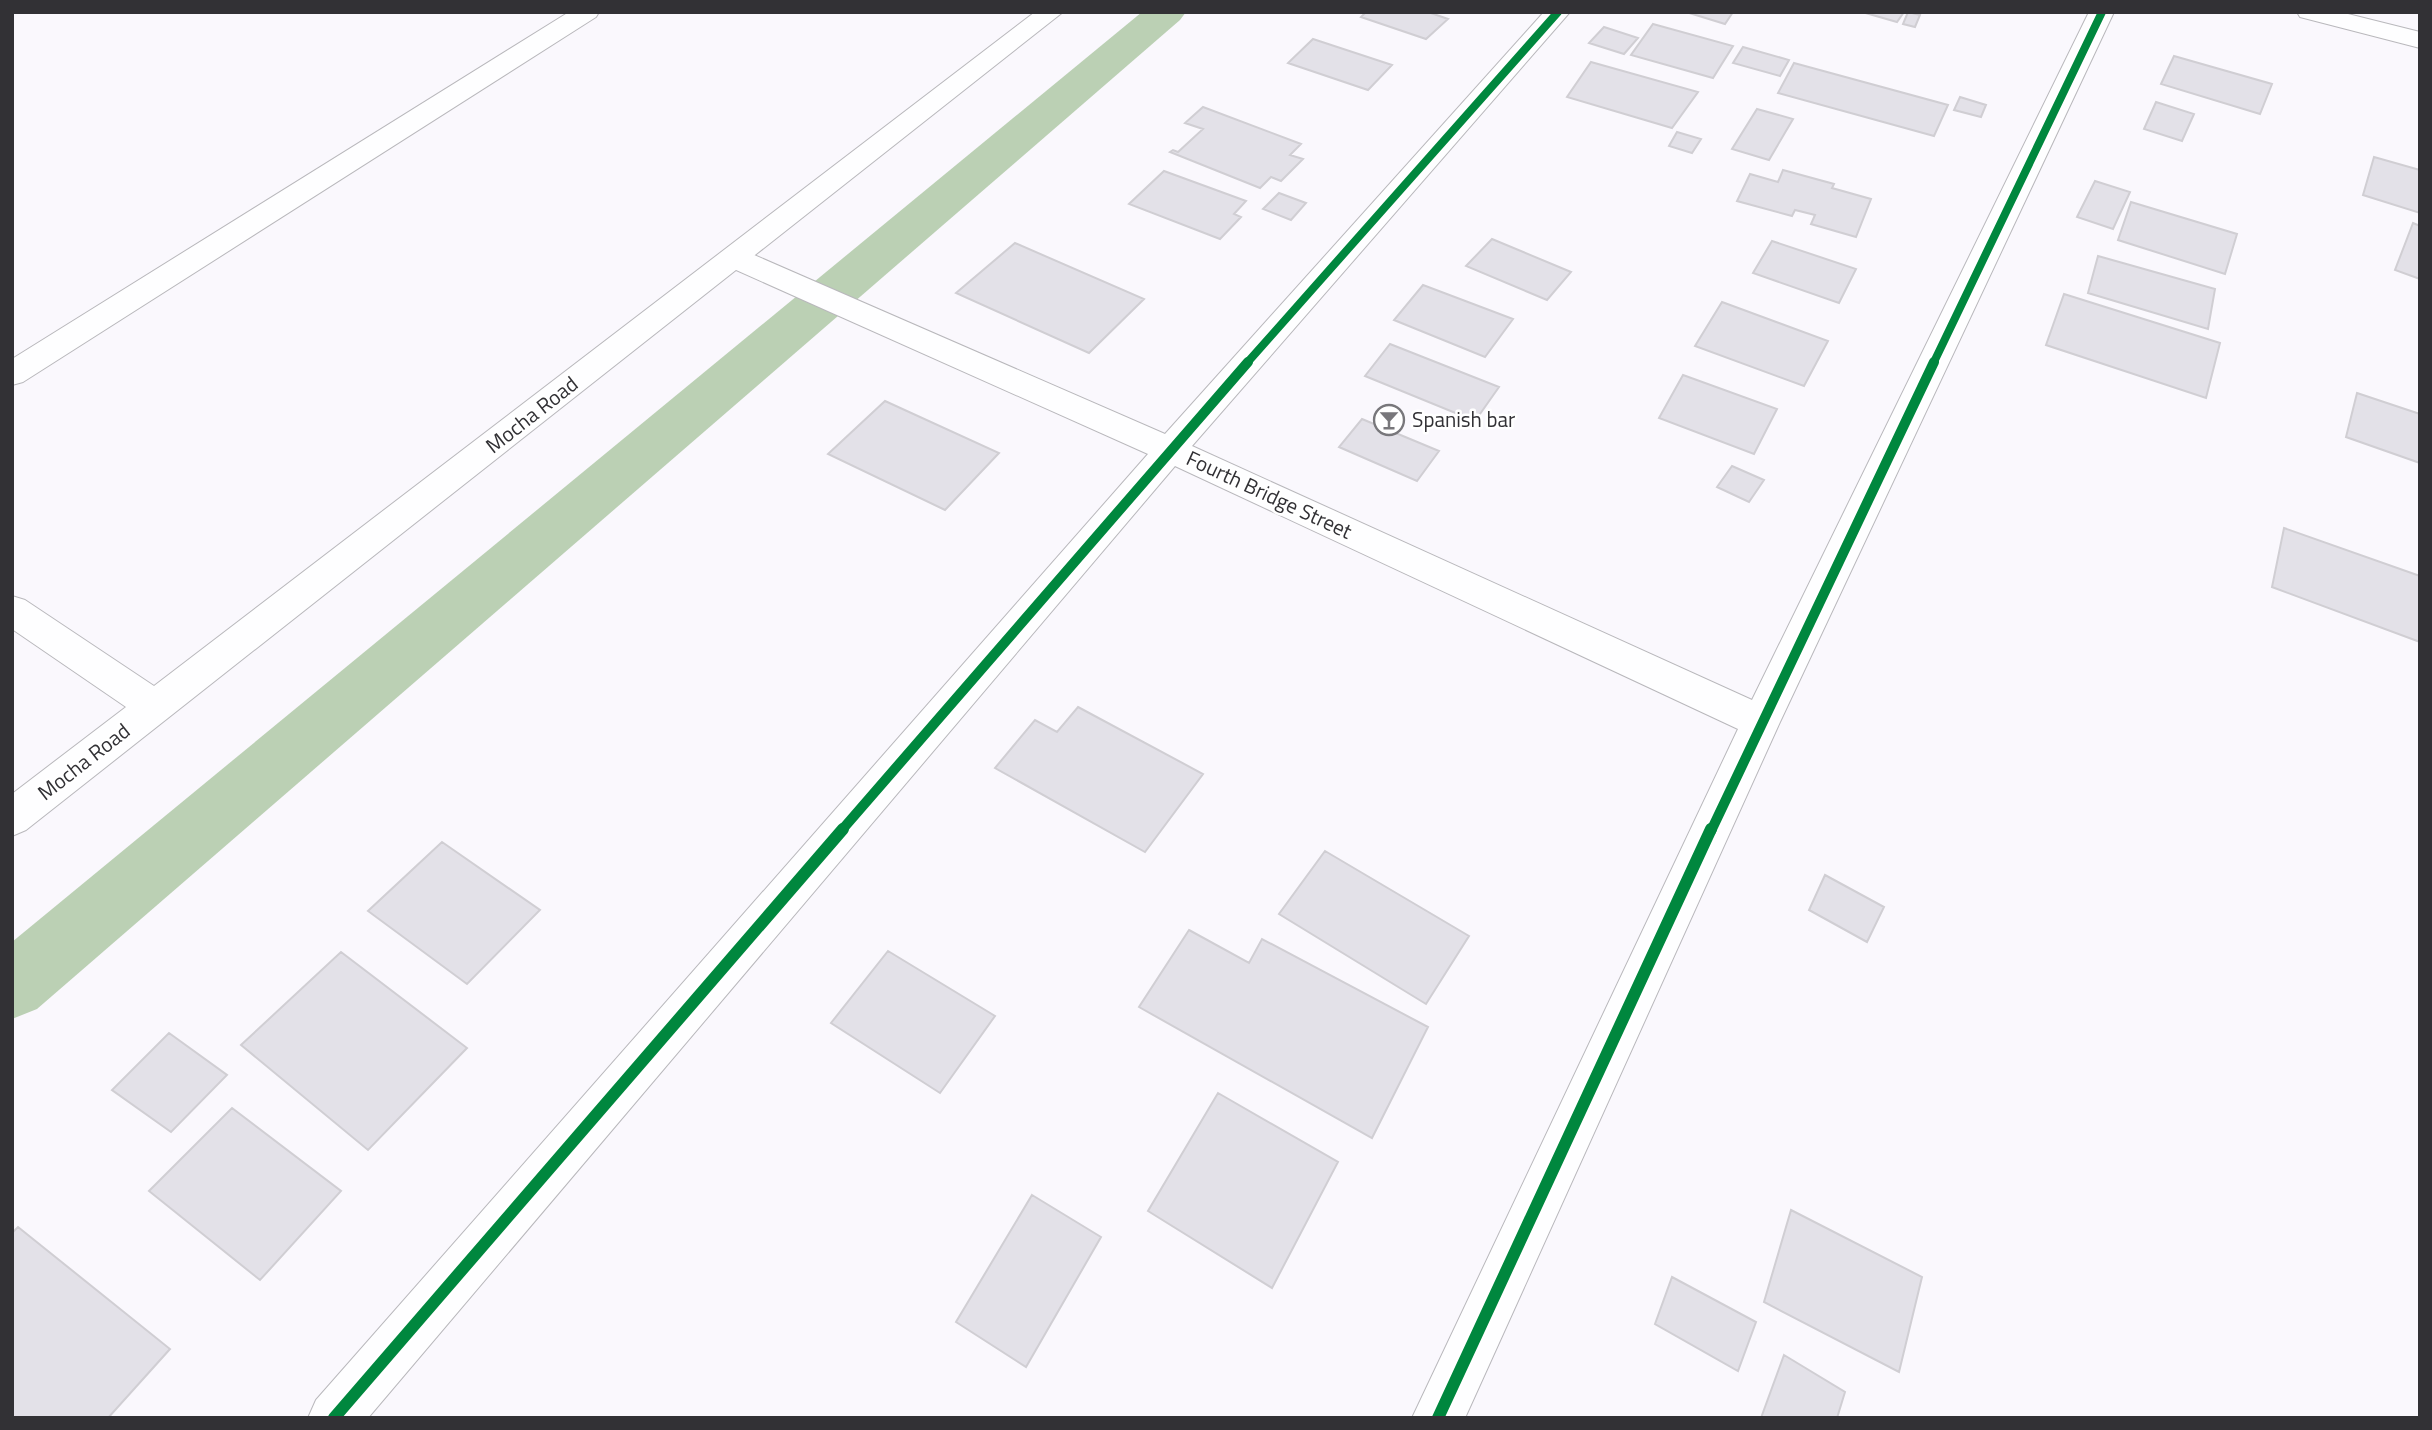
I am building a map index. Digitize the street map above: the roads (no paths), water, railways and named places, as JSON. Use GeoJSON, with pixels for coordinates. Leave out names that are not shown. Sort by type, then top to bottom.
{"type":"FeatureCollection","features":[{"type":"Feature","properties":{"kind":"street"},"geometry":{"type":"LineString","coordinates":[[12,374],[587,12]]}},
{"type":"Feature","properties":{"kind":"street","name":"Mocha Road"},"geometry":{"type":"LineString","coordinates":[[12,818],[1051,12]]}},
{"type":"Feature","properties":{"kind":"street"},"geometry":{"type":"LineString","coordinates":[[334,1418],[1170,450],[1558,12]]}},
{"type":"Feature","properties":{"kind":"street"},"geometry":{"type":"LineString","coordinates":[[1438,1418],[1761,722],[2102,12]]}},
{"type":"Feature","properties":{"kind":"street"},"geometry":{"type":"LineString","coordinates":[[2309,12],[2420,40]]}},
{"type":"Feature","properties":{"kind":"street","name":"Fourth Bridge Street"},"geometry":{"type":"LineString","coordinates":[[735,258],[1170,450],[1761,722]]}},
{"type":"Feature","properties":{"kind":"street"},"geometry":{"type":"LineString","coordinates":[[12,610],[155,707]]}},
{"type":"Feature","properties":{"kind":"waterway"},"geometry":{"type":"LineString","coordinates":[[12,986],[1166,12]]}},
{"type":"Feature","properties":{"kind":"place","name":"Spanish bar"},"geometry":{"type":"Point","coordinates":[1389,420]}}]}
